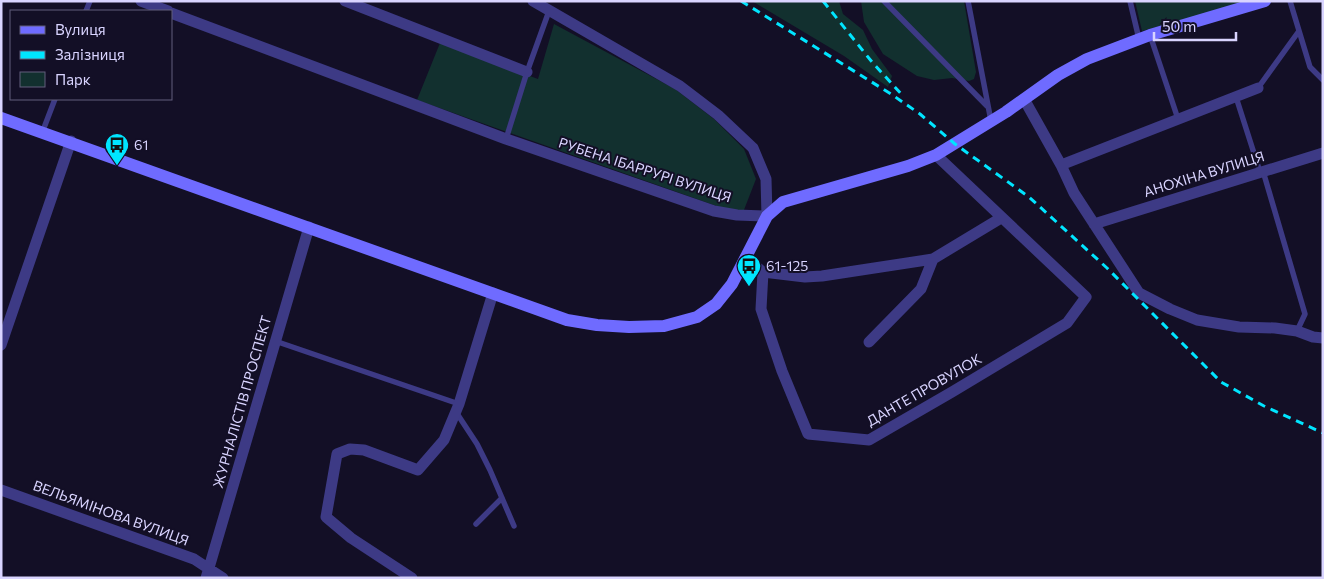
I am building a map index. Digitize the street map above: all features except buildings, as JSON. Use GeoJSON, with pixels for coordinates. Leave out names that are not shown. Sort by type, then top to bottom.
{"type":"FeatureCollection","features":[{"type":"Feature","properties":{"kind":"main road"},"geometry":{"type":"LineString","coordinates":[[1,118],[567,320],[597,326],[664,326],[697,317],[716,304],[732,284],[767,216],[783,202],[908,166],[936,156],[1058,75],[1087,59],[1145,37],[1265,1]]}},
{"type":"Feature","properties":{"kind":"street"},"geometry":{"type":"LineString","coordinates":[[141,1],[165,10]]}},
{"type":"Feature","properties":{"kind":"street"},"geometry":{"type":"LineString","coordinates":[[345,1],[527,72]]}},
{"type":"Feature","properties":{"kind":"street"},"geometry":{"type":"LineString","coordinates":[[533,1],[680,86],[718,115],[753,148],[766,179],[767,216]]}},
{"type":"Feature","properties":{"kind":"street","name":"РУБЕНА ІБАРРУРІ ВУЛИЦЯ"},"geometry":{"type":"LineString","coordinates":[[172,13],[506,139],[714,211],[737,216],[767,216]]}},
{"type":"Feature","properties":{"kind":"street"},"geometry":{"type":"LineString","coordinates":[[1061,165],[1258,88]]}},
{"type":"Feature","properties":{"kind":"street"},"geometry":{"type":"LineString","coordinates":[[1024,99],[1061,165],[1074,193],[1139,293],[1170,310],[1197,320],[1239,327],[1297,331],[1313,337],[1323,338]]}},
{"type":"Feature","properties":{"kind":"street"},"geometry":{"type":"LineString","coordinates":[[1,345],[5,320],[71,142]]}},
{"type":"Feature","properties":{"kind":"street","name":"АНОХІНА ВУЛИЦЯ"},"geometry":{"type":"LineString","coordinates":[[1094,224],[1323,153]]}},
{"type":"Feature","properties":{"kind":"street","name":"ДАНТЕ ПРОВУЛОК"},"geometry":{"type":"LineString","coordinates":[[762,272],[761,310],[782,371],[808,434],[869,440],[1067,323],[1086,297],[936,156]]}},
{"type":"Feature","properties":{"kind":"street"},"geometry":{"type":"LineString","coordinates":[[745,258],[762,272],[805,276],[822,276],[933,259],[1001,218]]}},
{"type":"Feature","properties":{"kind":"street","name":"ЖУРНАЛІСТІВ ПРОСПЕКТ"},"geometry":{"type":"LineString","coordinates":[[207,573],[309,227]]}},
{"type":"Feature","properties":{"kind":"street"},"geometry":{"type":"LineString","coordinates":[[870,342],[921,289],[933,259]]}},
{"type":"Feature","properties":{"kind":"street"},"geometry":{"type":"LineString","coordinates":[[412,578],[351,538],[326,517],[337,454],[350,449],[364,450],[418,470],[444,440],[458,408],[493,293]]}},
{"type":"Feature","properties":{"kind":"street","name":"ВЕЛЬЯМІНОВА ВУЛИЦЯ"},"geometry":{"type":"LineString","coordinates":[[1,490],[194,559],[207,573]]}},
{"type":"Feature","properties":{"kind":"street"},"geometry":{"type":"LineString","coordinates":[[207,573],[223,578]]}},
{"type":"Feature","properties":{"kind":"lane"},"geometry":{"type":"LineString","coordinates":[[884,1],[987,106]]}},
{"type":"Feature","properties":{"kind":"lane"},"geometry":{"type":"LineString","coordinates":[[968,1],[991,121]]}},
{"type":"Feature","properties":{"kind":"lane"},"geometry":{"type":"LineString","coordinates":[[1130,1],[1178,119]]}},
{"type":"Feature","properties":{"kind":"lane"},"geometry":{"type":"LineString","coordinates":[[1290,1],[1310,67],[1323,80]]}},
{"type":"Feature","properties":{"kind":"lane"},"geometry":{"type":"LineString","coordinates":[[506,139],[527,72],[550,10]]}},
{"type":"Feature","properties":{"kind":"lane"},"geometry":{"type":"LineString","coordinates":[[1258,88],[1299,31]]}},
{"type":"Feature","properties":{"kind":"lane"},"geometry":{"type":"LineString","coordinates":[[1236,97],[1262,172],[1306,314],[1297,331]]}},
{"type":"Feature","properties":{"kind":"lane"},"geometry":{"type":"LineString","coordinates":[[42,133],[55,100]]}},
{"type":"Feature","properties":{"kind":"lane"},"geometry":{"type":"LineString","coordinates":[[275,341],[458,408],[477,444],[514,526]]}},
{"type":"Feature","properties":{"kind":"lane"},"geometry":{"type":"LineString","coordinates":[[476,524],[502,498]]}},
{"type":"Feature","properties":{"kind":"green space"},"geometry":{"type":"Polygon","coordinates":[[[752,1],[839,1],[843,14],[863,30],[872,49],[892,76],[888,87],[844,56],[752,1]]]}},
{"type":"Feature","properties":{"kind":"green space"},"geometry":{"type":"Polygon","coordinates":[[[861,1],[964,1],[976,72],[974,79],[969,81],[952,78],[934,80],[917,76],[883,54],[864,22],[861,1]]]}},
{"type":"Feature","properties":{"kind":"green space"},"geometry":{"type":"Polygon","coordinates":[[[1135,1],[1250,1],[1142,31],[1135,1]]]}},
{"type":"Feature","properties":{"kind":"green space"},"geometry":{"type":"Polygon","coordinates":[[[554,24],[675,89],[714,119],[744,149],[756,179],[742,215],[417,100],[440,43],[538,79],[554,24]]]}},
{"type":"Feature","properties":{"kind":"railway"},"geometry":{"type":"LineString","coordinates":[[741,1],[891,94],[920,114],[955,144],[1029,197],[1107,268],[1221,382],[1264,406],[1323,433]]}},
{"type":"Feature","properties":{"kind":"railway"},"geometry":{"type":"LineString","coordinates":[[823,1],[872,62],[904,97]]}},
{"type":"Feature","properties":{"kind":"place","name":"61"},"geometry":{"type":"Point","coordinates":[117,166]}},
{"type":"Feature","properties":{"kind":"place","name":"61-125"},"geometry":{"type":"Point","coordinates":[749,287]}}]}
